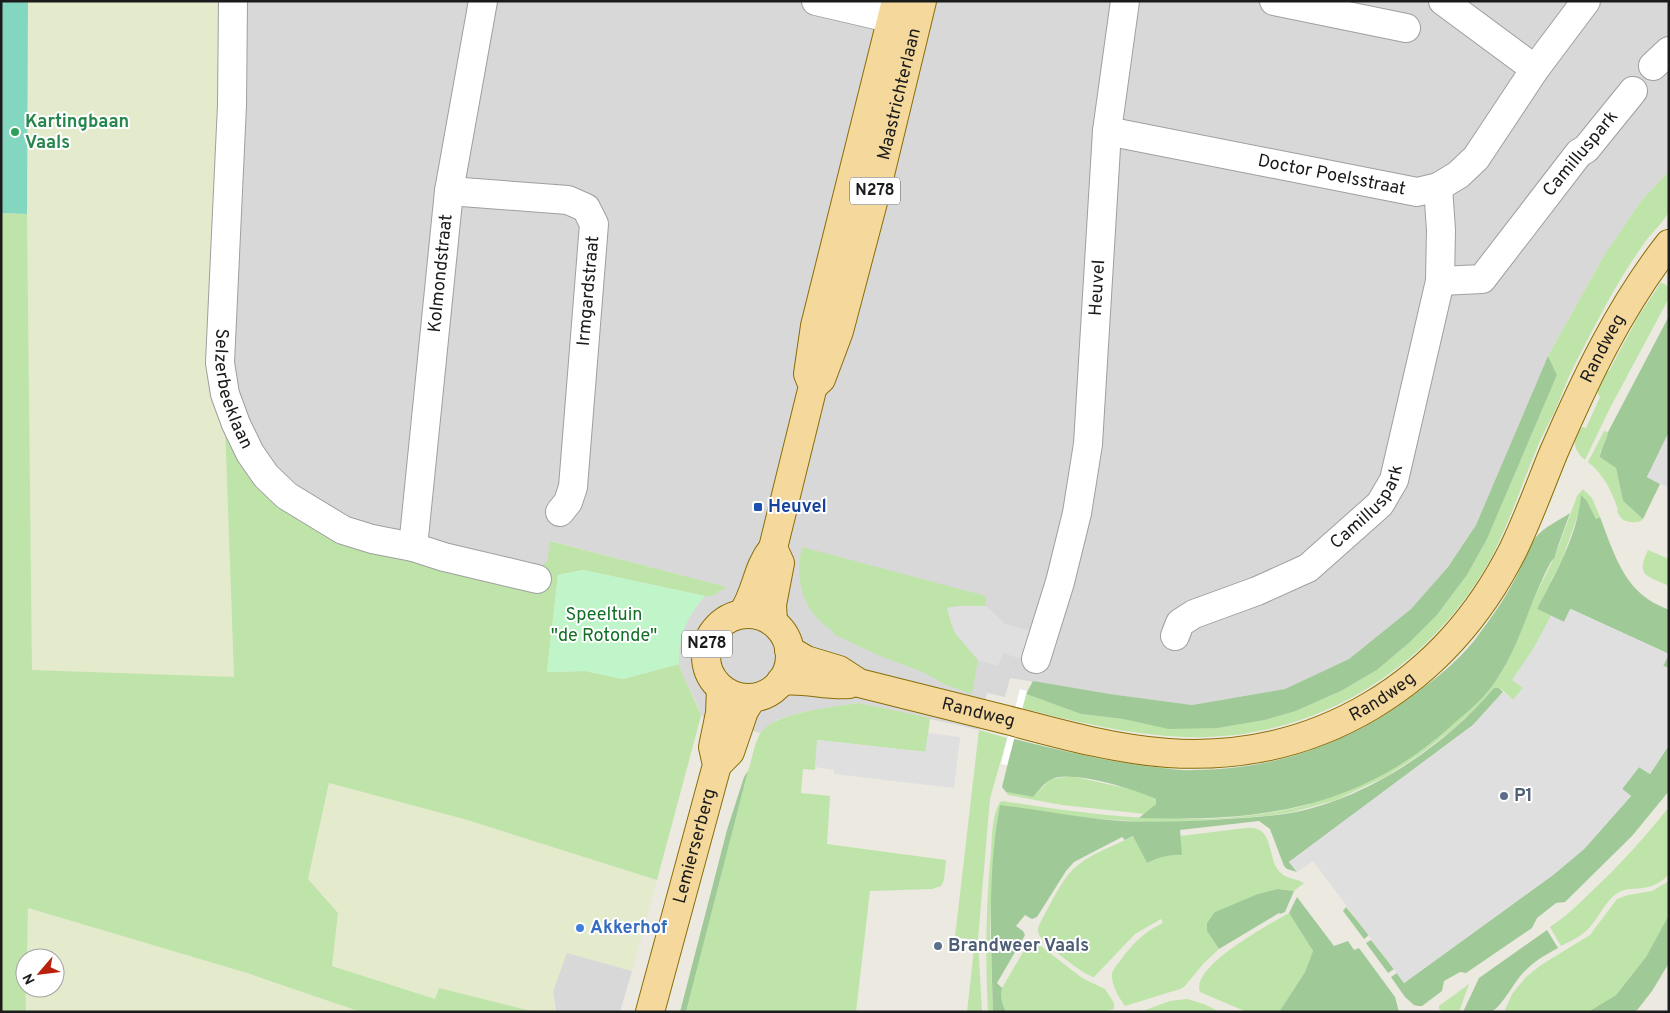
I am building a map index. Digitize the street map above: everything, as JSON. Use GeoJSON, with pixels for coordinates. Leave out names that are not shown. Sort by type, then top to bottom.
{"type":"FeatureCollection","features":[{"type":"Feature","properties":{"kind":"main road","name":"Maastrichterlaan"},"geometry":{"type":"LineString","coordinates":[[742,614],[750,600],[764,559],[773,548],[813,386],[821,379],[839,331],[907,12]]}},
{"type":"Feature","properties":{"kind":"main road","name":"Randweg"},"geometry":{"type":"LineString","coordinates":[[781,681],[800,680],[834,685],[859,683],[1088,741],[1139,749],[1183,753],[1215,753],[1274,745],[1321,730],[1368,707],[1407,682],[1436,657],[1463,628],[1493,586],[1516,542],[1563,431],[1597,358],[1627,305],[1669,244]]}},
{"type":"Feature","properties":{"kind":"main road","name":"Maastrichterlaan"},"geometry":{"type":"LineString","coordinates":[[773,548],[780,563],[772,606],[773,622]]}},
{"type":"Feature","properties":{"kind":"main road","name":"N278"},"geometry":{"type":"LineString","coordinates":[[722,689],[713,680],[708,669],[706,657],[707,644],[712,633],[720,624],[742,614],[758,615],[773,622]]}},
{"type":"Feature","properties":{"kind":"main road"},"geometry":{"type":"LineString","coordinates":[[722,689],[736,696],[752,698],[768,692],[781,681],[788,666],[789,650],[784,635],[773,622]]}},
{"type":"Feature","properties":{"kind":"main road","name":"Randweg"},"geometry":{"type":"LineString","coordinates":[[789,650],[806,660],[839,670],[859,683]]}},
{"type":"Feature","properties":{"kind":"main road","name":"Lemierserberg"},"geometry":{"type":"LineString","coordinates":[[650,1012],[717,765],[713,747],[720,713],[722,689]]}},
{"type":"Feature","properties":{"kind":"main road","name":"Lemierserberg"},"geometry":{"type":"LineString","coordinates":[[717,765],[730,752],[744,711],[752,698]]}},
{"type":"Feature","properties":{"kind":"street","name":"Selzerbeeklaan"},"geometry":{"type":"LineString","coordinates":[[233,1],[232,105],[220,363],[225,394],[236,424],[250,452],[266,476],[286,496],[343,530],[372,539],[413,547],[444,557],[537,579]]}},
{"type":"Feature","properties":{"kind":"street","name":"Kolmondstraat"},"geometry":{"type":"LineString","coordinates":[[413,547],[449,191],[483,1]]}},
{"type":"Feature","properties":{"kind":"street"},"geometry":{"type":"LineString","coordinates":[[816,1],[907,12]]}},
{"type":"Feature","properties":{"kind":"street","name":"Heuvel"},"geometry":{"type":"LineString","coordinates":[[1036,659],[1060,582],[1077,513],[1088,444],[1107,131],[1125,1]]}},
{"type":"Feature","properties":{"kind":"street"},"geometry":{"type":"LineString","coordinates":[[1443,1],[1535,68]]}},
{"type":"Feature","properties":{"kind":"street","name":"Doctor Poelsstraat"},"geometry":{"type":"LineString","coordinates":[[1107,131],[1416,192],[1438,188],[1458,175],[1476,158],[1535,68],[1586,1]]}},
{"type":"Feature","properties":{"kind":"street"},"geometry":{"type":"LineString","coordinates":[[1291,3],[1406,28]]}},
{"type":"Feature","properties":{"kind":"street","name":"Camilluspark"},"geometry":{"type":"LineString","coordinates":[[1440,281],[1482,280],[1579,153],[1586,149],[1633,91]]}},
{"type":"Feature","properties":{"kind":"street","name":"Camilluspark"},"geometry":{"type":"LineString","coordinates":[[1175,636],[1180,623],[1194,614],[1258,591],[1308,568],[1380,504],[1394,480],[1440,281],[1441,230],[1438,188]]}},
{"type":"Feature","properties":{"kind":"street","name":"Irmgardstraat"},"geometry":{"type":"LineString","coordinates":[[449,191],[568,200],[586,208],[594,224],[574,487],[568,502],[560,512]]}},
{"type":"Feature","properties":{"kind":"shaded area"},"geometry":{"type":"Polygon","coordinates":[[[223,1],[1669,1],[1669,171],[1641,201],[1605,254],[1548,356],[1476,525],[1448,567],[1411,609],[1349,659],[1285,689],[1192,705],[1010,678],[1005,697],[987,693],[979,730],[859,703],[803,712],[777,720],[760,733],[701,716],[697,704],[683,678],[679,664],[679,644],[693,610],[705,596],[712,596],[726,587],[551,541],[548,562],[513,581],[363,543],[225,425],[223,1]]]}},
{"type":"Feature","properties":{"kind":"shaded area"},"geometry":{"type":"Polygon","coordinates":[[[1669,432],[1669,488],[1647,477],[1669,432]]]}},
{"type":"Feature","properties":{"kind":"shaded area"},"geometry":{"type":"Polygon","coordinates":[[[986,606],[1005,624],[1033,631],[1024,660],[1003,653],[998,666],[978,660],[955,633],[951,623],[947,608],[986,606]]]}},
{"type":"Feature","properties":{"kind":"shaded area","name":"P1"},"geometry":{"type":"Polygon","coordinates":[[[1570,609],[1669,654],[1663,666],[1669,669],[1669,745],[1650,774],[1639,767],[1622,789],[1631,796],[1584,849],[1553,875],[1404,983],[1313,861],[1297,872],[1289,862],[1473,725],[1503,692],[1513,700],[1523,688],[1512,680],[1535,646],[1551,616],[1564,622],[1570,609]]]}},
{"type":"Feature","properties":{"kind":"shaded area"},"geometry":{"type":"Polygon","coordinates":[[[928,733],[960,737],[954,788],[834,774],[834,770],[815,767],[817,740],[925,752],[928,733]]]}},
{"type":"Feature","properties":{"kind":"shaded area"},"geometry":{"type":"Polygon","coordinates":[[[567,952],[632,971],[620,1012],[556,1012],[553,991],[567,952]]]}},
{"type":"Feature","properties":{"kind":"green space","name":"Kartingbaan Vaals"},"geometry":{"type":"Polygon","coordinates":[[[1,1],[28,1],[27,214],[1,213],[1,1]]]}},
{"type":"Feature","properties":{"kind":"green space"},"geometry":{"type":"Polygon","coordinates":[[[28,1],[223,1],[225,425],[234,678],[32,670],[27,214],[28,1]]]}},
{"type":"Feature","properties":{"kind":"green space"},"geometry":{"type":"Polygon","coordinates":[[[1669,171],[1668,214],[1633,260],[1614,291],[1571,372],[1492,556],[1467,596],[1437,632],[1403,664],[1364,690],[1323,711],[1279,727],[1233,735],[1185,737],[1144,734],[1083,723],[1022,708],[1026,694],[1081,714],[1123,719],[1169,728],[1218,728],[1265,720],[1296,711],[1341,691],[1377,670],[1410,642],[1437,615],[1467,575],[1487,539],[1557,375],[1548,356],[1605,254],[1641,201],[1669,171]]]}},
{"type":"Feature","properties":{"kind":"green space"},"geometry":{"type":"Polygon","coordinates":[[[1,213],[27,214],[32,670],[234,677],[225,425],[274,493],[513,581],[547,562],[550,541],[727,587],[712,596],[705,596],[583,570],[558,575],[547,672],[585,671],[623,679],[679,664],[701,716],[657,880],[464,819],[329,783],[308,879],[338,913],[332,966],[435,999],[439,988],[535,1012],[361,1012],[247,973],[28,908],[27,948],[15,948],[15,998],[26,998],[26,1012],[1,1012],[1,213]]]}},
{"type":"Feature","properties":{"kind":"green space"},"geometry":{"type":"Polygon","coordinates":[[[1661,282],[1669,287],[1669,298],[1610,408],[1585,460],[1579,454],[1576,447],[1575,431],[1583,427],[1586,428],[1600,397],[1595,388],[1602,370],[1609,371],[1638,317],[1661,282]]]}},
{"type":"Feature","properties":{"kind":"green space"},"geometry":{"type":"Polygon","coordinates":[[[1669,316],[1669,432],[1647,477],[1660,484],[1643,519],[1623,501],[1616,468],[1600,457],[1608,432],[1669,316]]]}},
{"type":"Feature","properties":{"kind":"green space"},"geometry":{"type":"Polygon","coordinates":[[[1548,356],[1557,375],[1487,539],[1467,575],[1437,615],[1410,642],[1377,670],[1341,691],[1296,711],[1265,720],[1218,728],[1169,729],[1123,719],[1081,714],[1026,694],[1033,681],[1192,705],[1285,689],[1349,659],[1411,609],[1448,567],[1476,525],[1548,356]]]}},
{"type":"Feature","properties":{"kind":"green space"},"geometry":{"type":"Polygon","coordinates":[[[1604,431],[1608,432],[1607,440],[1600,453],[1616,468],[1623,501],[1643,519],[1641,521],[1630,522],[1621,518],[1607,484],[1599,472],[1588,462],[1604,431]]]}},
{"type":"Feature","properties":{"kind":"green space"},"geometry":{"type":"Polygon","coordinates":[[[1583,489],[1592,498],[1600,517],[1596,519],[1587,501],[1580,509],[1563,557],[1537,609],[1551,616],[1535,646],[1523,688],[1513,700],[1500,688],[1494,688],[1453,729],[1418,756],[1387,776],[1336,800],[1293,812],[1266,816],[1166,823],[1098,819],[992,870],[990,930],[993,1012],[988,1012],[986,951],[988,891],[993,826],[995,813],[1000,802],[1117,816],[1155,818],[1193,819],[1269,813],[1307,805],[1432,742],[1487,693],[1502,672],[1555,556],[1577,496],[1583,489]]]}},
{"type":"Feature","properties":{"kind":"green space"},"geometry":{"type":"Polygon","coordinates":[[[1581,495],[1587,501],[1596,519],[1600,517],[1612,550],[1629,580],[1648,599],[1669,610],[1669,654],[1571,609],[1564,622],[1537,609],[1571,539],[1581,495]]]}},
{"type":"Feature","properties":{"kind":"green space"},"geometry":{"type":"Polygon","coordinates":[[[1570,513],[1554,558],[1535,596],[1511,653],[1500,675],[1489,691],[1450,727],[1415,755],[1379,777],[1342,793],[1304,805],[1265,813],[1183,819],[1139,818],[1156,804],[1156,799],[1119,786],[1087,778],[1059,777],[1050,780],[1033,797],[1006,792],[1002,787],[1014,739],[1107,760],[1189,770],[1225,769],[1286,758],[1345,737],[1399,706],[1457,660],[1474,641],[1510,589],[1530,547],[1539,533],[1570,513]]]}},
{"type":"Feature","properties":{"kind":"green space"},"geometry":{"type":"Polygon","coordinates":[[[802,547],[986,596],[986,606],[947,608],[955,633],[978,660],[972,694],[944,684],[925,673],[880,656],[833,634],[834,632],[815,615],[803,596],[799,573],[802,547]]]}},
{"type":"Feature","properties":{"kind":"green space"},"geometry":{"type":"Polygon","coordinates":[[[1648,550],[1669,559],[1669,586],[1650,577],[1643,571],[1644,559],[1648,550]]]}},
{"type":"Feature","properties":{"kind":"green space","name":"Speeltuin \"de Rotonde\""},"geometry":{"type":"Polygon","coordinates":[[[583,570],[705,596],[685,627],[680,644],[679,664],[623,679],[585,671],[547,672],[558,575],[583,570]]]}},
{"type":"Feature","properties":{"kind":"green space"},"geometry":{"type":"Polygon","coordinates":[[[1669,654],[1669,668],[1663,666],[1669,654]]]}},
{"type":"Feature","properties":{"kind":"green space"},"geometry":{"type":"Polygon","coordinates":[[[1494,688],[1499,688],[1503,692],[1473,725],[1289,862],[1297,872],[1284,866],[1270,829],[1259,821],[1180,830],[1182,855],[1168,856],[1147,863],[1133,836],[1125,840],[1122,837],[1074,862],[1066,871],[1037,917],[1032,919],[1025,915],[1016,926],[1025,935],[997,983],[1002,988],[1002,1001],[1007,1012],[993,1012],[992,882],[993,856],[1000,805],[1098,819],[1141,822],[1212,820],[1291,813],[1320,806],[1348,796],[1376,783],[1403,767],[1452,730],[1494,688]]]}},
{"type":"Feature","properties":{"kind":"green space"},"geometry":{"type":"Polygon","coordinates":[[[859,703],[930,718],[926,752],[818,740],[815,770],[803,769],[801,793],[830,796],[827,844],[946,860],[944,880],[941,886],[932,889],[870,891],[856,1012],[686,1012],[748,771],[760,734],[778,720],[805,712],[859,703]]]}},
{"type":"Feature","properties":{"kind":"green space"},"geometry":{"type":"Polygon","coordinates":[[[979,730],[1007,738],[990,799],[978,939],[982,1012],[967,1012],[975,940],[955,937],[979,730]]]}},
{"type":"Feature","properties":{"kind":"green space"},"geometry":{"type":"Polygon","coordinates":[[[1669,745],[1669,791],[1632,836],[1565,902],[1556,903],[1537,918],[1532,928],[1466,973],[1460,972],[1444,981],[1442,991],[1422,1006],[1414,1005],[1405,997],[1391,977],[1397,973],[1404,983],[1553,875],[1584,849],[1631,796],[1622,789],[1639,767],[1650,774],[1669,745]]]}},
{"type":"Feature","properties":{"kind":"green space"},"geometry":{"type":"Polygon","coordinates":[[[748,771],[686,1012],[680,1012],[727,830],[744,777],[748,771]]]}},
{"type":"Feature","properties":{"kind":"green space"},"geometry":{"type":"Polygon","coordinates":[[[1071,776],[1138,791],[1156,799],[1156,804],[1145,814],[1062,805],[1008,795],[1006,792],[1033,797],[1051,779],[1071,776]]]}},
{"type":"Feature","properties":{"kind":"green space"},"geometry":{"type":"Polygon","coordinates":[[[330,782],[464,819],[657,880],[632,971],[567,953],[553,991],[555,1012],[535,1012],[438,989],[435,999],[332,966],[338,913],[308,879],[330,782]]]}},
{"type":"Feature","properties":{"kind":"green space"},"geometry":{"type":"Polygon","coordinates":[[[1669,807],[1669,874],[1655,885],[1628,889],[1616,894],[1587,930],[1561,946],[1550,927],[1576,906],[1612,872],[1669,807]]]}},
{"type":"Feature","properties":{"kind":"green space"},"geometry":{"type":"Polygon","coordinates":[[[1246,828],[1256,829],[1267,838],[1274,861],[1282,874],[1304,883],[1294,891],[1278,889],[1207,931],[1219,949],[1204,963],[1184,987],[1125,1006],[1114,985],[1112,975],[1115,967],[1139,939],[1163,923],[1161,919],[1135,934],[1094,977],[1065,959],[1039,935],[1039,924],[1067,877],[1084,860],[1098,852],[1134,836],[1147,863],[1160,858],[1181,854],[1180,836],[1246,828]]]}},
{"type":"Feature","properties":{"kind":"green space"},"geometry":{"type":"Polygon","coordinates":[[[1669,881],[1669,915],[1665,924],[1646,957],[1616,995],[1588,1012],[1504,1012],[1512,994],[1526,977],[1541,965],[1590,935],[1617,899],[1652,891],[1669,881]]]}},
{"type":"Feature","properties":{"kind":"green space"},"geometry":{"type":"Polygon","coordinates":[[[1278,889],[1294,891],[1285,912],[1279,913],[1219,949],[1207,931],[1207,923],[1215,912],[1258,894],[1278,889]]]}},
{"type":"Feature","properties":{"kind":"green space"},"geometry":{"type":"Polygon","coordinates":[[[1297,897],[1334,946],[1348,941],[1354,950],[1359,948],[1395,997],[1399,1012],[1279,1012],[1305,972],[1313,951],[1289,913],[1297,897]]]}},
{"type":"Feature","properties":{"kind":"green space"},"geometry":{"type":"Polygon","coordinates":[[[1346,907],[1369,935],[1364,939],[1343,911],[1346,907]]]}},
{"type":"Feature","properties":{"kind":"green space"},"geometry":{"type":"Polygon","coordinates":[[[28,908],[247,973],[361,1012],[26,1012],[26,998],[65,998],[65,948],[27,948],[28,908]]]}},
{"type":"Feature","properties":{"kind":"green space"},"geometry":{"type":"Polygon","coordinates":[[[1289,913],[1313,951],[1305,972],[1279,1012],[1247,1012],[1200,992],[1200,982],[1207,970],[1219,958],[1250,936],[1289,913]]]}},
{"type":"Feature","properties":{"kind":"green space"},"geometry":{"type":"Polygon","coordinates":[[[1669,915],[1669,963],[1652,991],[1638,1009],[1635,1012],[1588,1012],[1616,995],[1646,957],[1669,915]]]}},
{"type":"Feature","properties":{"kind":"green space"},"geometry":{"type":"Polygon","coordinates":[[[1547,930],[1558,948],[1539,959],[1527,969],[1519,977],[1504,1000],[1491,1012],[1463,1012],[1479,978],[1547,930]]]}},
{"type":"Feature","properties":{"kind":"green space"},"geometry":{"type":"Polygon","coordinates":[[[1033,940],[1082,978],[1105,989],[1114,1003],[1114,1009],[1103,1012],[1007,1012],[1002,1001],[1002,988],[1025,949],[1033,940]]]}},
{"type":"Feature","properties":{"kind":"green space"},"geometry":{"type":"Polygon","coordinates":[[[1371,940],[1394,969],[1388,973],[1366,943],[1371,940]]]}},
{"type":"Feature","properties":{"kind":"green space"},"geometry":{"type":"Polygon","coordinates":[[[1469,984],[1459,1012],[1444,1012],[1439,1009],[1439,1006],[1469,984]]]}},
{"type":"Feature","properties":{"kind":"green space"},"geometry":{"type":"Polygon","coordinates":[[[1187,999],[1204,1004],[1220,1012],[1140,1012],[1170,1001],[1187,999]]]}},
{"type":"Feature","properties":{"kind":"pier"},"geometry":{"type":"Polygon","coordinates":[[[1020,689],[1027,691],[1007,765],[1001,764],[1020,689]]]}},
{"type":"Feature","properties":{"kind":"place","name":"Kartingbaan Vaals"},"geometry":{"type":"Point","coordinates":[15,132]}},
{"type":"Feature","properties":{"kind":"place","name":"Heuvel"},"geometry":{"type":"Point","coordinates":[758,507]}},
{"type":"Feature","properties":{"kind":"place","name":"P1"},"geometry":{"type":"Point","coordinates":[1504,796]}},
{"type":"Feature","properties":{"kind":"place","name":"Akkerhof"},"geometry":{"type":"Point","coordinates":[580,928]}},
{"type":"Feature","properties":{"kind":"place","name":"Brandweer Vaals"},"geometry":{"type":"Point","coordinates":[938,946]}}]}
